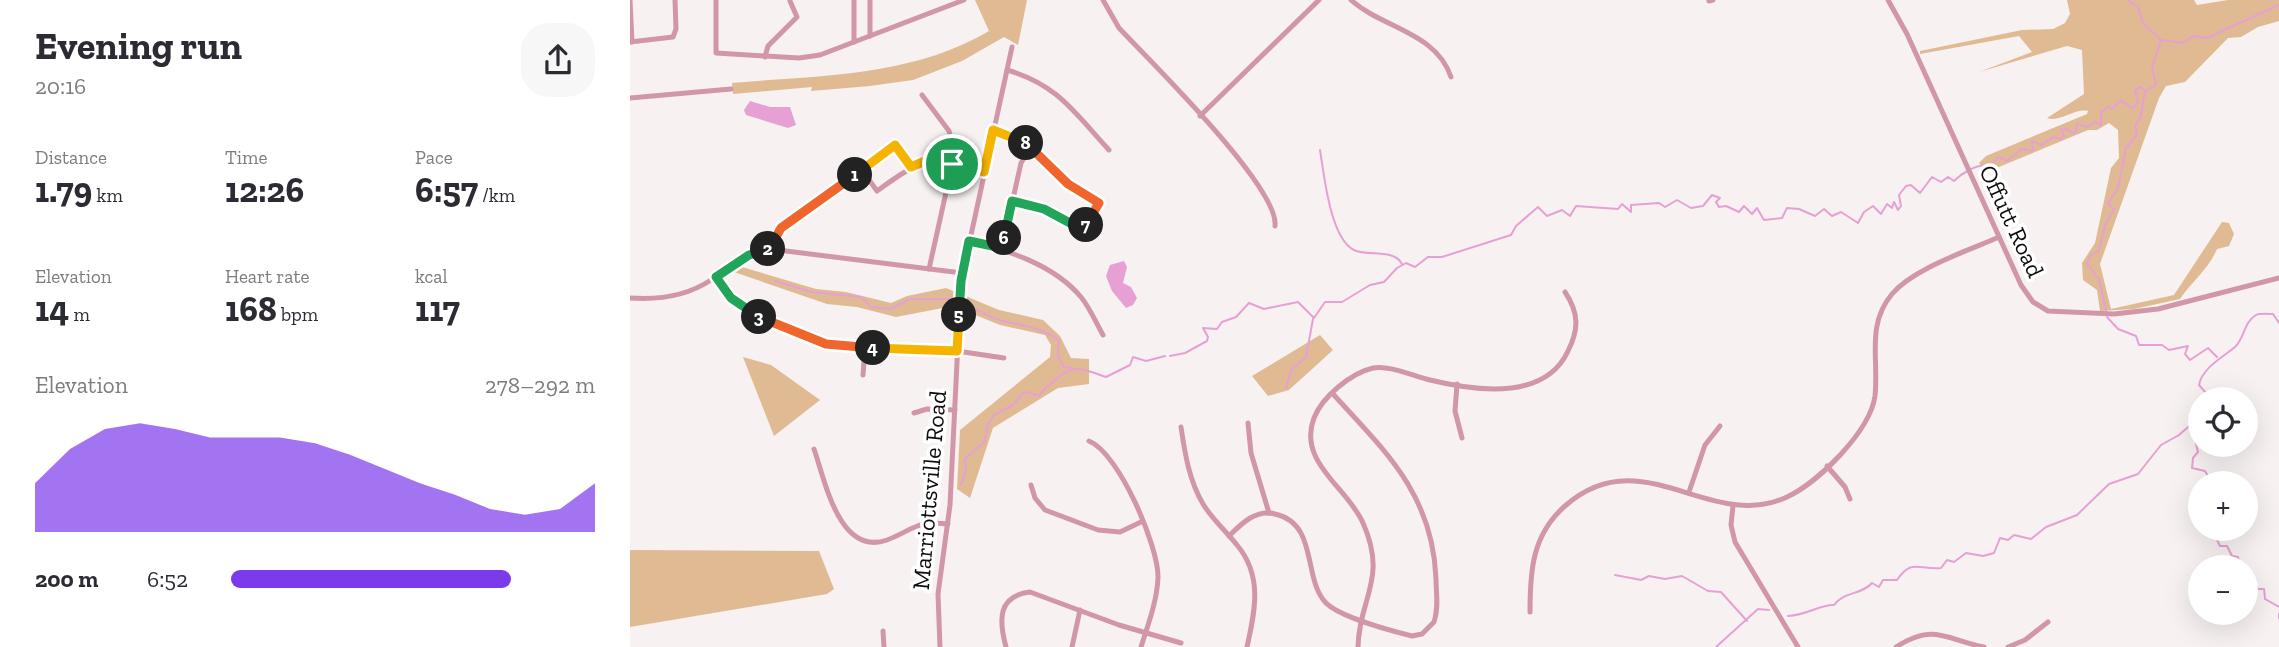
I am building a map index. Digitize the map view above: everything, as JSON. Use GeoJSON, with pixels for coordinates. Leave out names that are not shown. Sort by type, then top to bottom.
{"type":"FeatureCollection","features":[{"type":"Feature","properties":{"kind":"street"},"geometry":{"type":"LineString","coordinates":[[630,0],[631,42],[673,37],[676,29],[675,0]]}},
{"type":"Feature","properties":{"kind":"street"},"geometry":{"type":"LineString","coordinates":[[716,0],[716,53],[765,57],[813,57],[964,0]]}},
{"type":"Feature","properties":{"kind":"street"},"geometry":{"type":"LineString","coordinates":[[854,0],[854,43]]}},
{"type":"Feature","properties":{"kind":"street"},"geometry":{"type":"LineString","coordinates":[[870,0],[870,36]]}},
{"type":"Feature","properties":{"kind":"street"},"geometry":{"type":"LineString","coordinates":[[1103,0],[1119,28],[1255,178],[1274,211],[1275,226]]}},
{"type":"Feature","properties":{"kind":"street"},"geometry":{"type":"LineString","coordinates":[[1200,116],[1319,0]]}},
{"type":"Feature","properties":{"kind":"street"},"geometry":{"type":"LineString","coordinates":[[1351,0],[1376,18],[1418,38],[1443,62],[1451,77]]}},
{"type":"Feature","properties":{"kind":"street","name":"Offutt Road"},"geometry":{"type":"LineString","coordinates":[[1888,0],[1904,28],[2024,289],[2036,305],[2057,313],[2106,314],[2158,309],[2279,278]]}},
{"type":"Feature","properties":{"kind":"street"},"geometry":{"type":"LineString","coordinates":[[765,57],[768,46],[797,17],[790,1]]}},
{"type":"Feature","properties":{"kind":"street","name":"Marriottsville Road"},"geometry":{"type":"LineString","coordinates":[[940,647],[938,594],[948,524],[962,273],[1012,47]]}},
{"type":"Feature","properties":{"kind":"street"},"geometry":{"type":"LineString","coordinates":[[1007,70],[1032,77],[1051,89],[1109,150]]}},
{"type":"Feature","properties":{"kind":"street"},"geometry":{"type":"LineString","coordinates":[[630,99],[731,89]]}},
{"type":"Feature","properties":{"kind":"street"},"geometry":{"type":"LineString","coordinates":[[922,95],[954,140],[952,164],[929,269]]}},
{"type":"Feature","properties":{"kind":"street"},"geometry":{"type":"LineString","coordinates":[[993,130],[1031,147],[1068,184],[1099,203],[1083,230],[1044,209],[1012,201]]}},
{"type":"Feature","properties":{"kind":"street"},"geometry":{"type":"LineString","coordinates":[[774,249],[781,228],[895,145],[911,167]]}},
{"type":"Feature","properties":{"kind":"street"},"geometry":{"type":"LineString","coordinates":[[1002,248],[1021,163],[1031,147]]}},
{"type":"Feature","properties":{"kind":"street"},"geometry":{"type":"LineString","coordinates":[[862,170],[877,191],[911,167],[925,161],[984,172]]}},
{"type":"Feature","properties":{"kind":"street"},"geometry":{"type":"LineString","coordinates":[[1530,612],[1531,564],[1538,541],[1558,512],[1576,497],[1600,485],[1625,480],[1651,481],[1733,506],[1763,505],[1784,499],[1802,489],[1859,433],[1870,414],[1875,391],[1875,331],[1890,297],[1913,277],[1999,237]]}},
{"type":"Feature","properties":{"kind":"street"},"geometry":{"type":"LineString","coordinates":[[969,241],[1002,248],[1068,284],[1084,302],[1103,335]]}},
{"type":"Feature","properties":{"kind":"street"},"geometry":{"type":"LineString","coordinates":[[630,298],[674,296],[716,277],[749,255],[774,249],[962,273]]}},
{"type":"Feature","properties":{"kind":"street"},"geometry":{"type":"LineString","coordinates":[[716,277],[731,298],[750,313],[826,344],[957,351],[1004,358]]}},
{"type":"Feature","properties":{"kind":"street"},"geometry":{"type":"LineString","coordinates":[[1358,647],[1373,580],[1369,538],[1351,502],[1315,459],[1311,441],[1313,419],[1333,394],[1350,380],[1374,368],[1457,384],[1527,386],[1549,376],[1565,358],[1577,330],[1573,303],[1565,292]]}},
{"type":"Feature","properties":{"kind":"street"},"geometry":{"type":"LineString","coordinates":[[863,375],[865,348]]}},
{"type":"Feature","properties":{"kind":"street"},"geometry":{"type":"LineString","coordinates":[[1457,384],[1455,411],[1462,439]]}},
{"type":"Feature","properties":{"kind":"street"},"geometry":{"type":"LineString","coordinates":[[1229,536],[1248,519],[1269,513],[1289,520],[1301,533],[1309,550],[1318,590],[1326,603],[1405,634],[1422,634],[1429,629],[1437,615],[1432,540],[1411,486],[1386,452],[1333,394]]}},
{"type":"Feature","properties":{"kind":"street"},"geometry":{"type":"LineString","coordinates":[[914,413],[927,409],[955,410]]}},
{"type":"Feature","properties":{"kind":"street"},"geometry":{"type":"LineString","coordinates":[[1248,424],[1251,453],[1269,513]]}},
{"type":"Feature","properties":{"kind":"street"},"geometry":{"type":"LineString","coordinates":[[1689,492],[1705,445],[1720,426]]}},
{"type":"Feature","properties":{"kind":"street"},"geometry":{"type":"LineString","coordinates":[[1181,427],[1193,484],[1203,505],[1246,558],[1254,580],[1255,608],[1247,647]]}},
{"type":"Feature","properties":{"kind":"street"},"geometry":{"type":"LineString","coordinates":[[1089,441],[1100,447],[1114,463],[1142,522],[1158,568],[1157,589],[1141,647]]}},
{"type":"Feature","properties":{"kind":"street"},"geometry":{"type":"LineString","coordinates":[[814,449],[839,518],[846,529],[858,538],[877,542],[917,524],[948,524]]}},
{"type":"Feature","properties":{"kind":"street"},"geometry":{"type":"LineString","coordinates":[[1827,466],[1845,487],[1850,499]]}},
{"type":"Feature","properties":{"kind":"street"},"geometry":{"type":"LineString","coordinates":[[1031,485],[1035,498],[1045,510],[1098,530],[1120,531],[1142,522]]}},
{"type":"Feature","properties":{"kind":"street"},"geometry":{"type":"LineString","coordinates":[[1733,506],[1731,525],[1735,542],[1798,647]]}},
{"type":"Feature","properties":{"kind":"street"},"geometry":{"type":"LineString","coordinates":[[1006,647],[1001,615],[1008,600],[1015,595],[1030,592],[1181,643]]}},
{"type":"Feature","properties":{"kind":"street"},"geometry":{"type":"LineString","coordinates":[[1072,647],[1080,610]]}},
{"type":"Feature","properties":{"kind":"street"},"geometry":{"type":"LineString","coordinates":[[2008,647],[2025,640],[2048,622]]}},
{"type":"Feature","properties":{"kind":"street"},"geometry":{"type":"LineString","coordinates":[[883,631],[884,647]]}},
{"type":"Feature","properties":{"kind":"street"},"geometry":{"type":"LineString","coordinates":[[1896,647],[1928,633],[1950,635],[1984,647]]}},
{"type":"Feature","properties":{"kind":"shaded area"},"geometry":{"type":"Polygon","coordinates":[[[975,0],[1027,0],[1018,45],[1004,37],[962,61],[913,80],[811,91],[812,87],[733,94],[732,83],[832,75],[897,66],[959,46],[989,31],[975,0]]]}},
{"type":"Feature","properties":{"kind":"shaded area"},"geometry":{"type":"Polygon","coordinates":[[[2067,0],[2194,0],[2197,5],[2228,0],[2279,0],[2279,21],[2258,27],[2241,37],[2228,38],[2185,82],[2166,86],[2159,98],[2100,264],[2111,309],[2174,295],[2222,222],[2229,223],[2234,234],[2229,246],[2217,249],[2180,299],[2134,309],[2100,311],[2097,290],[2083,280],[2082,263],[2095,243],[2111,168],[2119,158],[2118,130],[2109,123],[1999,167],[1986,170],[1979,163],[1986,156],[2087,114],[2088,111],[2083,111],[2057,119],[2047,118],[2084,94],[2082,50],[2067,46],[1979,72],[2032,52],[2019,36],[1920,54],[1920,51],[2022,30],[2053,29],[2065,23],[2070,14],[2067,0]]]}},
{"type":"Feature","properties":{"kind":"shaded area"},"geometry":{"type":"Polygon","coordinates":[[[750,101],[770,107],[790,107],[796,125],[788,128],[746,115],[744,110],[750,101]]]}},
{"type":"Feature","properties":{"kind":"shaded area"},"geometry":{"type":"Polygon","coordinates":[[[1124,261],[1127,267],[1123,283],[1131,287],[1137,298],[1133,305],[1126,308],[1112,291],[1106,276],[1110,265],[1124,261]]]}},
{"type":"Feature","properties":{"kind":"shaded area"},"geometry":{"type":"Polygon","coordinates":[[[742,267],[816,289],[846,292],[891,303],[907,296],[946,288],[999,310],[1043,320],[1060,336],[1071,358],[1089,359],[1089,384],[1058,388],[993,428],[970,498],[957,489],[960,430],[1050,357],[1051,345],[1045,335],[1000,325],[953,306],[896,317],[857,307],[827,304],[734,272],[742,267]]]}},
{"type":"Feature","properties":{"kind":"shaded area"},"geometry":{"type":"Polygon","coordinates":[[[1320,335],[1333,350],[1289,390],[1268,396],[1252,376],[1320,335]]]}},
{"type":"Feature","properties":{"kind":"shaded area"},"geometry":{"type":"Polygon","coordinates":[[[743,357],[771,365],[820,400],[774,436],[743,357]]]}},
{"type":"Feature","properties":{"kind":"shaded area"},"geometry":{"type":"Polygon","coordinates":[[[630,550],[819,551],[834,589],[827,594],[630,627],[630,550]]]}},
{"type":"Feature","properties":{"kind":"waterway"},"geometry":{"type":"LineString","coordinates":[[2128,0],[2138,7],[2143,23],[2161,40],[2152,68],[2156,84],[2146,91]]}},
{"type":"Feature","properties":{"kind":"waterway"},"geometry":{"type":"LineString","coordinates":[[2161,40],[2183,43],[2193,36],[2207,38],[2279,5]]}},
{"type":"Feature","properties":{"kind":"waterway"},"geometry":{"type":"LineString","coordinates":[[1170,356],[1185,353],[1207,341],[1208,337],[1203,328],[1217,329],[1222,322],[1236,317],[1249,303],[1264,309],[1298,302],[1314,318],[1325,302],[1342,302],[1370,285],[1384,282],[1406,263],[1415,267],[1428,257],[1442,257],[1511,235],[1516,226],[1538,207],[1547,216],[1562,210],[1570,216],[1576,206],[1618,209],[1622,204],[1631,212],[1631,205],[1659,203],[1665,207],[1677,200],[1691,208],[1703,206],[1712,195],[1720,198],[1716,202],[1719,207],[1726,206],[1739,212],[1744,206],[1752,214],[1757,208],[1764,220],[1782,218],[1787,208],[1799,209],[1815,216],[1824,209],[1832,216],[1841,212],[1858,223],[1864,212],[1873,206],[1881,214],[1887,204],[1892,208],[1894,202],[1898,210],[1901,206],[1899,195],[1906,186],[1911,185],[1920,193],[1932,177],[1941,182],[1948,177],[1954,181],[1974,168],[1989,166],[1999,157],[2007,161],[2022,149],[2033,151],[2032,141],[2042,145],[2053,137],[2062,139],[2064,136],[2061,130],[2064,128],[2075,134],[2077,124],[2087,127],[2095,122],[2101,125],[2101,112],[2109,107],[2112,109],[2121,100],[2133,109],[2138,102],[2135,91],[2140,87],[2146,91]]}},
{"type":"Feature","properties":{"kind":"waterway"},"geometry":{"type":"LineString","coordinates":[[2106,311],[2099,279],[2087,264],[2090,256],[2099,250],[2105,225],[2114,210],[2108,203],[2118,188],[2126,148],[2137,135],[2135,125],[2140,119],[2145,92]]}},
{"type":"Feature","properties":{"kind":"waterway"},"geometry":{"type":"LineString","coordinates":[[1320,150],[1334,219],[1346,243],[1359,252],[1393,256],[1402,264]]}},
{"type":"Feature","properties":{"kind":"waterway"},"geometry":{"type":"LineString","coordinates":[[775,281],[811,292],[861,297],[871,307],[890,309],[910,299],[952,299]]}},
{"type":"Feature","properties":{"kind":"waterway"},"geometry":{"type":"LineString","coordinates":[[968,305],[994,318],[1045,332],[1059,340],[1058,356],[1064,367],[1072,368]]}},
{"type":"Feature","properties":{"kind":"waterway"},"geometry":{"type":"LineString","coordinates":[[2201,387],[2199,385],[2204,373],[2235,347],[2252,318],[2258,314],[2273,314],[2279,323]]}},
{"type":"Feature","properties":{"kind":"waterway"},"geometry":{"type":"LineString","coordinates":[[2107,317],[2118,329],[2136,336],[2139,345],[2162,345],[2169,350],[2188,346],[2185,354],[2190,360],[2208,348],[2217,357]]}},
{"type":"Feature","properties":{"kind":"waterway"},"geometry":{"type":"LineString","coordinates":[[1286,388],[1291,370],[1306,357],[1313,319]]}},
{"type":"Feature","properties":{"kind":"waterway"},"geometry":{"type":"LineString","coordinates":[[961,485],[966,470],[965,459],[985,441],[987,426],[994,415],[1013,405],[1022,394],[1026,392],[1039,396],[1070,370],[1082,369],[1106,377],[1130,365],[1133,357],[1146,361],[1165,356]]}},
{"type":"Feature","properties":{"kind":"waterway"},"geometry":{"type":"LineString","coordinates":[[1788,616],[1834,605],[1843,597],[1863,590],[1872,583],[1879,587],[1883,580],[1897,580],[1911,567],[1941,568],[1947,560],[1954,562],[1966,553],[1983,556],[1994,553],[2000,538],[2008,540],[2014,535],[2031,539],[2046,527],[2077,515],[2109,484],[2138,474],[2161,445],[2188,427]]}},
{"type":"Feature","properties":{"kind":"waterway"},"geometry":{"type":"LineString","coordinates":[[2194,457],[2192,468],[2205,471]]}},
{"type":"Feature","properties":{"kind":"waterway"},"geometry":{"type":"LineString","coordinates":[[2218,541],[2220,546],[2227,546],[2232,555]]}},
{"type":"Feature","properties":{"kind":"waterway"},"geometry":{"type":"LineString","coordinates":[[1615,575],[1641,580],[1649,576],[1665,579],[1682,576],[1708,591],[1721,592],[1747,621]]}},
{"type":"Feature","properties":{"kind":"waterway"},"geometry":{"type":"LineString","coordinates":[[2258,589],[2264,589],[2265,599],[2279,607]]}},
{"type":"Feature","properties":{"kind":"waterway"},"geometry":{"type":"LineString","coordinates":[[1716,647],[1758,609],[1769,610]]}},
{"type":"Feature","properties":{"kind":"route"},"geometry":{"type":"LineString","coordinates":[[993,130],[1023,141],[1068,184],[1099,203],[1083,230],[1044,209],[1012,201],[1002,248],[969,241],[961,281],[957,351],[826,344],[750,313],[731,298],[716,277],[749,255],[774,249],[781,228],[895,145],[911,167],[925,161],[952,164],[984,172],[993,130]]}}]}
